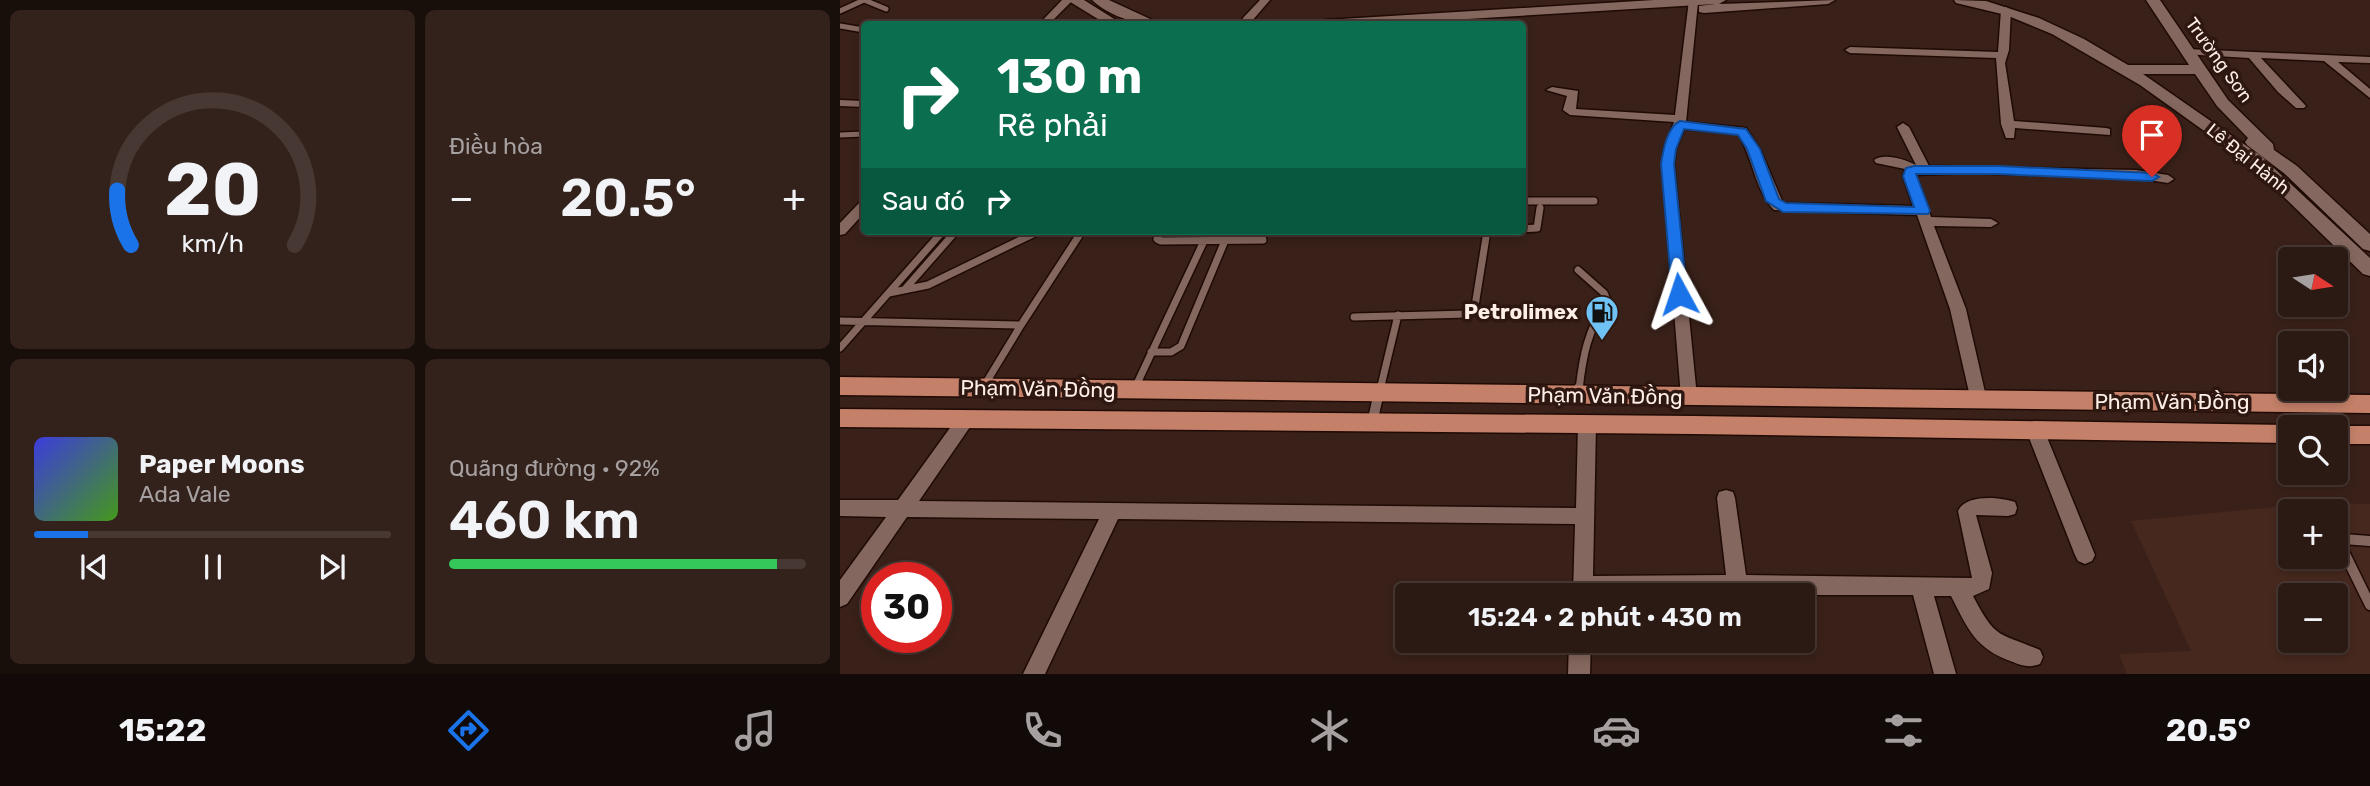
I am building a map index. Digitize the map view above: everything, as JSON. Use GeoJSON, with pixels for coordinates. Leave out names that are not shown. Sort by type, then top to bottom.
{"type":"FeatureCollection","features":[{"type":"Feature","properties":{"kind":"main road"},"geometry":{"type":"LineString","coordinates":[[1074,0],[1112,21]]}},
{"type":"Feature","properties":{"kind":"main road"},"geometry":{"type":"LineString","coordinates":[[1099,0],[1144,21]]}},
{"type":"Feature","properties":{"kind":"main road"},"geometry":{"type":"LineString","coordinates":[[1506,21],[1693,6],[1720,0]]}},
{"type":"Feature","properties":{"kind":"main road"},"geometry":{"type":"LineString","coordinates":[[1386,21],[1828,0]]}},
{"type":"Feature","properties":{"kind":"main road","name":"Lê Đại Hành"},"geometry":{"type":"LineString","coordinates":[[1961,0],[2001,5],[2061,21],[2149,69],[2289,168],[2370,244]]}},
{"type":"Feature","properties":{"kind":"main road","name":"Trường Sơn"},"geometry":{"type":"LineString","coordinates":[[2153,0],[2222,103],[2289,168]]}},
{"type":"Feature","properties":{"kind":"main road","name":"Lê Đại Hành"},"geometry":{"type":"LineString","coordinates":[[2001,5],[2058,30],[2125,69],[2236,145],[2370,269]]}},
{"type":"Feature","properties":{"kind":"main road"},"geometry":{"type":"LineString","coordinates":[[2125,69],[2199,69]]}},
{"type":"Feature","properties":{"kind":"main road"},"geometry":{"type":"LineString","coordinates":[[2269,173],[2289,168]]}},
{"type":"Feature","properties":{"kind":"main road","name":"Phạm Văn Đồng"},"geometry":{"type":"LineString","coordinates":[[840,386],[2370,404]]}},
{"type":"Feature","properties":{"kind":"main road","name":"Phạm Văn Đồng"},"geometry":{"type":"LineString","coordinates":[[840,418],[2278,434]]}},
{"type":"Feature","properties":{"kind":"main road"},"geometry":{"type":"LineString","coordinates":[[2348,435],[2370,435]]}},
{"type":"Feature","properties":{"kind":"street"},"geometry":{"type":"LineString","coordinates":[[1047,21],[1068,0]]}},
{"type":"Feature","properties":{"kind":"street"},"geometry":{"type":"LineString","coordinates":[[1247,20],[1265,0]]}},
{"type":"Feature","properties":{"kind":"street"},"geometry":{"type":"LineString","coordinates":[[2145,0],[2153,0]]}},
{"type":"Feature","properties":{"kind":"street"},"geometry":{"type":"LineString","coordinates":[[2001,5],[2004,47],[2001,55],[2008,130],[2106,132]]}},
{"type":"Feature","properties":{"kind":"street"},"geometry":{"type":"LineString","coordinates":[[1689,397],[1668,164],[1670,149],[1680,122],[1693,6]]}},
{"type":"Feature","properties":{"kind":"street"},"geometry":{"type":"LineString","coordinates":[[1850,50],[2001,55]]}},
{"type":"Feature","properties":{"kind":"street"},"geometry":{"type":"LineString","coordinates":[[2187,52],[2370,60]]}},
{"type":"Feature","properties":{"kind":"street"},"geometry":{"type":"LineString","coordinates":[[2253,56],[2300,106]]}},
{"type":"Feature","properties":{"kind":"street"},"geometry":{"type":"LineString","coordinates":[[2328,59],[2370,95]]}},
{"type":"Feature","properties":{"kind":"street"},"geometry":{"type":"LineString","coordinates":[[1552,90],[1574,93],[1571,111],[1742,131],[1749,140],[1773,201],[1779,206],[1991,223]]}},
{"type":"Feature","properties":{"kind":"street"},"geometry":{"type":"LineString","coordinates":[[840,103],[861,104]]}},
{"type":"Feature","properties":{"kind":"street"},"geometry":{"type":"LineString","coordinates":[[1903,127],[1919,170]]}},
{"type":"Feature","properties":{"kind":"street"},"geometry":{"type":"LineString","coordinates":[[1880,160],[1903,163],[1919,170]]}},
{"type":"Feature","properties":{"kind":"street"},"geometry":{"type":"LineString","coordinates":[[1979,401],[1962,320],[1909,176],[1910,171],[2136,174],[2168,179]]}},
{"type":"Feature","properties":{"kind":"street"},"geometry":{"type":"LineString","coordinates":[[840,231],[861,209]]}},
{"type":"Feature","properties":{"kind":"street"},"geometry":{"type":"LineString","coordinates":[[840,597],[966,419]]}},
{"type":"Feature","properties":{"kind":"street"},"geometry":{"type":"LineString","coordinates":[[1583,583],[1587,425]]}},
{"type":"Feature","properties":{"kind":"street"},"geometry":{"type":"LineString","coordinates":[[2035,430],[2085,555]]}},
{"type":"Feature","properties":{"kind":"street"},"geometry":{"type":"LineString","coordinates":[[1726,498],[1737,583]]}},
{"type":"Feature","properties":{"kind":"street"},"geometry":{"type":"LineString","coordinates":[[1815,585],[1975,587],[1982,582],[1982,573],[1967,511],[1973,507],[2008,508]]}},
{"type":"Feature","properties":{"kind":"street"},"geometry":{"type":"LineString","coordinates":[[840,508],[1584,516]]}},
{"type":"Feature","properties":{"kind":"street"},"geometry":{"type":"LineString","coordinates":[[1034,674],[1112,512]]}},
{"type":"Feature","properties":{"kind":"street"},"geometry":{"type":"LineString","coordinates":[[1921,586],[1945,674]]}},
{"type":"Feature","properties":{"kind":"street"},"geometry":{"type":"LineString","coordinates":[[1957,587],[1984,636],[1998,648],[2032,657]]}},
{"type":"Feature","properties":{"kind":"street"},"geometry":{"type":"LineString","coordinates":[[1579,674],[1580,653]]}},
{"type":"Feature","properties":{"kind":"lane"},"geometry":{"type":"LineString","coordinates":[[840,11],[864,0],[886,9]]}},
{"type":"Feature","properties":{"kind":"lane"},"geometry":{"type":"LineString","coordinates":[[840,26],[861,30]]}},
{"type":"Feature","properties":{"kind":"lane"},"geometry":{"type":"LineString","coordinates":[[840,135],[861,134]]}},
{"type":"Feature","properties":{"kind":"lane"},"geometry":{"type":"LineString","coordinates":[[1526,201],[1594,201]]}},
{"type":"Feature","properties":{"kind":"lane"},"geometry":{"type":"LineString","coordinates":[[1526,229],[1537,228],[1539,208]]}},
{"type":"Feature","properties":{"kind":"lane"},"geometry":{"type":"LineString","coordinates":[[840,348],[940,235]]}},
{"type":"Feature","properties":{"kind":"lane"},"geometry":{"type":"LineString","coordinates":[[904,291],[953,235]]}},
{"type":"Feature","properties":{"kind":"lane"},"geometry":{"type":"LineString","coordinates":[[889,293],[942,279],[1031,235]]}},
{"type":"Feature","properties":{"kind":"lane"},"geometry":{"type":"LineString","coordinates":[[983,388],[1079,235]]}},
{"type":"Feature","properties":{"kind":"lane"},"geometry":{"type":"LineString","coordinates":[[1159,235],[1157,239],[1161,242],[1263,240]]}},
{"type":"Feature","properties":{"kind":"lane"},"geometry":{"type":"LineString","coordinates":[[1151,352],[1171,352],[1181,346],[1227,235]]}},
{"type":"Feature","properties":{"kind":"lane"},"geometry":{"type":"LineString","coordinates":[[1354,317],[1468,314],[1473,310],[1486,235]]}},
{"type":"Feature","properties":{"kind":"lane"},"geometry":{"type":"LineString","coordinates":[[1133,390],[1204,241]]}},
{"type":"Feature","properties":{"kind":"lane"},"geometry":{"type":"LineString","coordinates":[[1578,270],[1604,293],[1607,300],[1591,327],[1583,351],[1578,396]]}},
{"type":"Feature","properties":{"kind":"lane"},"geometry":{"type":"LineString","coordinates":[[1372,423],[1398,315]]}},
{"type":"Feature","properties":{"kind":"lane"},"geometry":{"type":"LineString","coordinates":[[840,321],[1021,326]]}},
{"type":"Feature","properties":{"kind":"lane"},"geometry":{"type":"LineString","coordinates":[[2370,541],[2343,539],[2341,546],[2370,605]]}},
{"type":"Feature","properties":{"kind":"shaded area"},"geometry":{"type":"Polygon","coordinates":[[[2348,504],[2370,504],[2370,674],[2127,674],[2119,654],[2191,651],[2131,521],[2278,507],[2278,569],[2348,569],[2348,504]]]}},
{"type":"Feature","properties":{"kind":"place","name":"Petrolimex"},"geometry":{"type":"Point","coordinates":[1602,342]}},
{"type":"Feature","properties":{"kind":"route"},"geometry":{"type":"LineString","coordinates":[[1679,294],[1668,164],[1670,149],[1680,125],[1742,131],[1754,149],[1775,205],[1783,208],[1923,211],[1909,176],[1910,171],[1914,170],[2136,174],[2152,177]]}}]}
